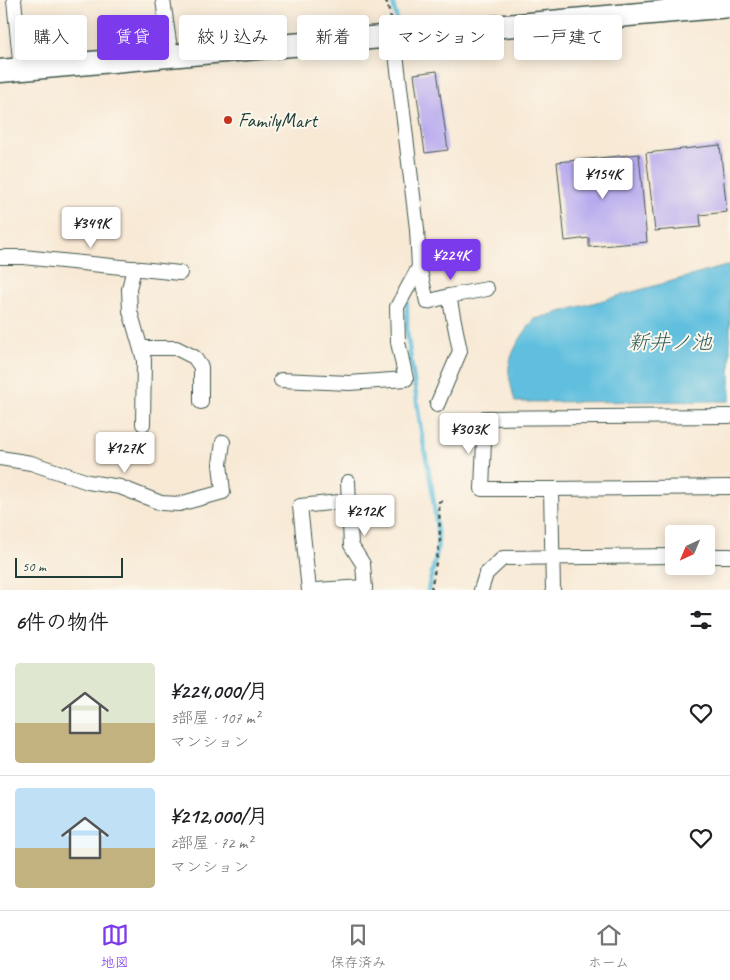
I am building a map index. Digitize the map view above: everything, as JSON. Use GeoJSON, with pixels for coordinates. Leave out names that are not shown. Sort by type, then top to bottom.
{"type":"FeatureCollection","features":[{"type":"Feature","properties":{"kind":"main road"},"geometry":{"type":"LineString","coordinates":[[504,26],[730,6]]}},
{"type":"Feature","properties":{"kind":"main road"},"geometry":{"type":"LineString","coordinates":[[11,70],[379,37]]}},
{"type":"Feature","properties":{"kind":"street"},"geometry":{"type":"LineString","coordinates":[[11,70],[14,0]]}},
{"type":"Feature","properties":{"kind":"street"},"geometry":{"type":"LineString","coordinates":[[163,0],[171,56]]}},
{"type":"Feature","properties":{"kind":"street"},"geometry":{"type":"LineString","coordinates":[[397,60],[417,229],[419,268],[427,302],[486,289]]}},
{"type":"Feature","properties":{"kind":"street"},"geometry":{"type":"LineString","coordinates":[[0,256],[180,273]]}},
{"type":"Feature","properties":{"kind":"street"},"geometry":{"type":"LineString","coordinates":[[134,268],[129,289],[130,310],[144,360],[143,424]]}},
{"type":"Feature","properties":{"kind":"street"},"geometry":{"type":"LineString","coordinates":[[281,380],[349,383],[406,379],[398,342],[397,307],[419,268]]}},
{"type":"Feature","properties":{"kind":"street"},"geometry":{"type":"LineString","coordinates":[[437,405],[460,351],[449,296]]}},
{"type":"Feature","properties":{"kind":"street"},"geometry":{"type":"LineString","coordinates":[[141,348],[176,348],[194,358],[201,367],[201,402]]}},
{"type":"Feature","properties":{"kind":"street"},"geometry":{"type":"LineString","coordinates":[[730,416],[485,418],[482,489],[730,487]]}},
{"type":"Feature","properties":{"kind":"street"},"geometry":{"type":"LineString","coordinates":[[0,458],[31,463],[88,482],[120,487],[161,503],[179,504],[222,492],[220,464],[223,442]]}},
{"type":"Feature","properties":{"kind":"street"},"geometry":{"type":"LineString","coordinates":[[316,590],[365,589],[363,564],[351,545],[348,482]]}},
{"type":"Feature","properties":{"kind":"street"},"geometry":{"type":"LineString","coordinates":[[551,489],[553,590]]}},
{"type":"Feature","properties":{"kind":"street"},"geometry":{"type":"LineString","coordinates":[[309,590],[300,506],[348,501]]}},
{"type":"Feature","properties":{"kind":"street"},"geometry":{"type":"LineString","coordinates":[[482,590],[486,574],[503,558],[665,556]]}},
{"type":"Feature","properties":{"kind":"street"},"geometry":{"type":"LineString","coordinates":[[715,556],[730,556]]}},
{"type":"Feature","properties":{"kind":"path"},"geometry":{"type":"LineString","coordinates":[[431,590],[440,541],[439,502],[446,500]]}},
{"type":"Feature","properties":{"kind":"water","name":"新井ノ池"},"geometry":{"type":"Polygon","coordinates":[[[730,265],[730,401],[515,402],[509,375],[510,361],[519,342],[535,319],[730,265]]]}},
{"type":"Feature","properties":{"kind":"building"},"geometry":{"type":"Polygon","coordinates":[[[437,71],[448,150],[425,153],[414,74],[437,71]]]}},
{"type":"Feature","properties":{"kind":"building"},"geometry":{"type":"Polygon","coordinates":[[[720,145],[727,212],[700,215],[701,227],[655,231],[646,153],[720,145]]]}},
{"type":"Feature","properties":{"kind":"building"},"geometry":{"type":"Polygon","coordinates":[[[639,154],[647,242],[589,247],[589,238],[565,241],[557,162],[639,154]]]}},
{"type":"Feature","properties":{"kind":"waterway"},"geometry":{"type":"LineString","coordinates":[[392,0],[396,15]]}},
{"type":"Feature","properties":{"kind":"waterway"},"geometry":{"type":"LineString","coordinates":[[424,243],[426,255]]}},
{"type":"Feature","properties":{"kind":"waterway"},"geometry":{"type":"LineString","coordinates":[[408,298],[407,332],[438,537],[437,552],[428,590]]}},
{"type":"Feature","properties":{"kind":"place","name":"FamilyMart"},"geometry":{"type":"Point","coordinates":[228,120]}}]}
